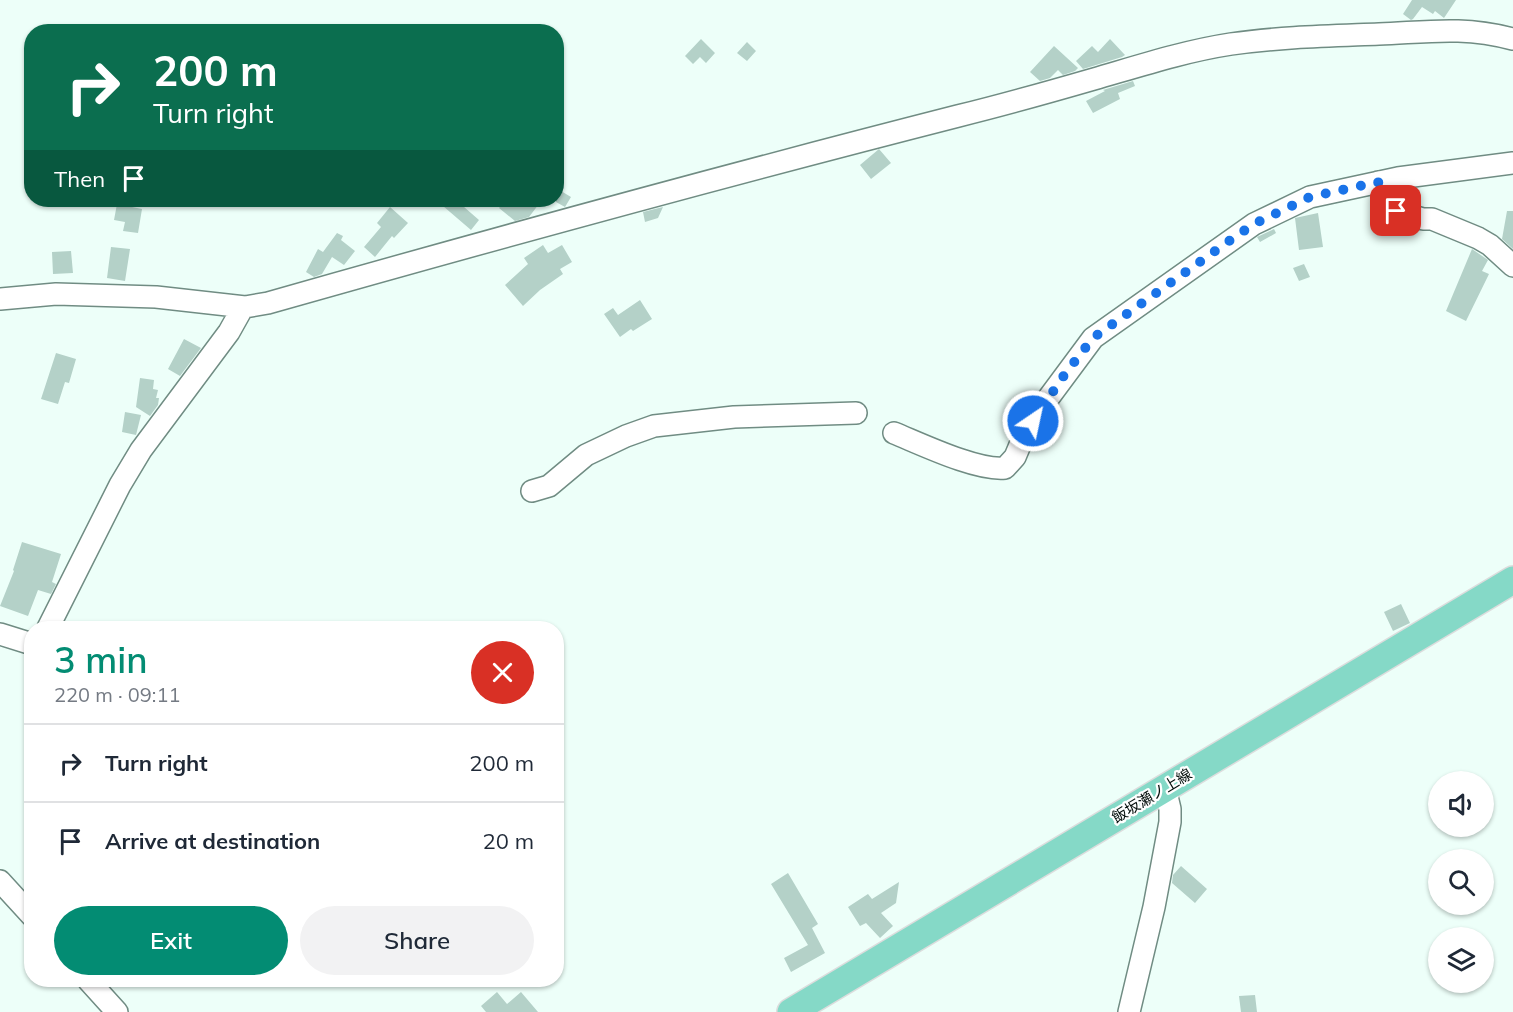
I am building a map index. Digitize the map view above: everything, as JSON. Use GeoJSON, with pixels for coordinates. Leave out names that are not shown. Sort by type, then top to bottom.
{"type":"FeatureCollection","features":[{"type":"Feature","properties":{"kind":"main road","name":"飯坂瀬ノ上線"},"geometry":{"type":"LineString","coordinates":[[791,1012],[1513,580]]}},
{"type":"Feature","properties":{"kind":"street"},"geometry":{"type":"LineString","coordinates":[[0,299],[56,294],[156,297],[243,306],[268,303],[744,172],[1222,46],[1307,36],[1430,30],[1491,33],[1513,39]]}},
{"type":"Feature","properties":{"kind":"street"},"geometry":{"type":"LineString","coordinates":[[894,433],[976,464],[998,469],[1005,468],[1015,457],[1025,433],[1041,408],[1093,338],[1254,224],[1310,197],[1378,182],[1513,162]]}},
{"type":"Feature","properties":{"kind":"street"},"geometry":{"type":"LineString","coordinates":[[1378,182],[1396,211],[1423,219],[1432,219],[1478,238],[1490,245],[1513,266]]}},
{"type":"Feature","properties":{"kind":"street"},"geometry":{"type":"LineString","coordinates":[[52,621],[120,485],[141,450],[229,332],[243,306]]}},
{"type":"Feature","properties":{"kind":"street"},"geometry":{"type":"LineString","coordinates":[[532,491],[549,486],[586,455],[654,426],[734,417],[856,413]]}},
{"type":"Feature","properties":{"kind":"street"},"geometry":{"type":"LineString","coordinates":[[0,634],[24,642]]}},
{"type":"Feature","properties":{"kind":"street"},"geometry":{"type":"LineString","coordinates":[[1129,1012],[1154,907],[1170,822],[1170,809],[1165,788]]}},
{"type":"Feature","properties":{"kind":"street"},"geometry":{"type":"LineString","coordinates":[[0,881],[24,907]]}},
{"type":"Feature","properties":{"kind":"street"},"geometry":{"type":"LineString","coordinates":[[94,987],[117,1012]]}},
{"type":"Feature","properties":{"kind":"building"},"geometry":{"type":"Polygon","coordinates":[[[1412,0],[1456,0],[1444,18],[1435,11],[1433,14],[1422,7],[1411,20],[1403,14],[1412,0]]]}},
{"type":"Feature","properties":{"kind":"building"},"geometry":{"type":"Polygon","coordinates":[[[701,39],[715,53],[706,63],[700,57],[693,64],[685,56],[701,39]]]}},
{"type":"Feature","properties":{"kind":"building"},"geometry":{"type":"Polygon","coordinates":[[[1110,39],[1125,55],[1083,69],[1076,61],[1092,46],[1098,52],[1110,39]]]}},
{"type":"Feature","properties":{"kind":"building"},"geometry":{"type":"Polygon","coordinates":[[[747,42],[756,51],[747,61],[737,53],[747,42]]]}},
{"type":"Feature","properties":{"kind":"building"},"geometry":{"type":"Polygon","coordinates":[[[1054,46],[1078,68],[1063,75],[1058,70],[1050,78],[1040,81],[1030,72],[1054,46]]]}},
{"type":"Feature","properties":{"kind":"building"},"geometry":{"type":"Polygon","coordinates":[[[1133,81],[1135,86],[1118,93],[1120,99],[1093,113],[1086,101],[1105,91],[1103,90],[1133,81]]]}},
{"type":"Feature","properties":{"kind":"building"},"geometry":{"type":"Polygon","coordinates":[[[879,149],[891,163],[871,179],[860,165],[879,149]]]}},
{"type":"Feature","properties":{"kind":"building"},"geometry":{"type":"Polygon","coordinates":[[[564,193],[571,197],[564,206],[564,193]]]}},
{"type":"Feature","properties":{"kind":"building"},"geometry":{"type":"Polygon","coordinates":[[[116,207],[142,209],[138,233],[123,231],[125,222],[114,220],[116,207]]]}},
{"type":"Feature","properties":{"kind":"building"},"geometry":{"type":"Polygon","coordinates":[[[390,207],[408,223],[394,238],[392,236],[375,257],[364,247],[381,227],[377,223],[390,207]]]}},
{"type":"Feature","properties":{"kind":"building"},"geometry":{"type":"Polygon","coordinates":[[[444,207],[464,207],[479,220],[471,230],[444,207]]]}},
{"type":"Feature","properties":{"kind":"building"},"geometry":{"type":"Polygon","coordinates":[[[537,207],[529,217],[515,221],[499,208],[537,207]]]}},
{"type":"Feature","properties":{"kind":"building"},"geometry":{"type":"Polygon","coordinates":[[[663,207],[658,218],[645,222],[643,212],[663,207]]]}},
{"type":"Feature","properties":{"kind":"building"},"geometry":{"type":"Polygon","coordinates":[[[1507,211],[1513,211],[1513,249],[1502,239],[1507,211]]]}},
{"type":"Feature","properties":{"kind":"building"},"geometry":{"type":"Polygon","coordinates":[[[1318,213],[1323,247],[1299,250],[1295,218],[1318,213]]]}},
{"type":"Feature","properties":{"kind":"building"},"geometry":{"type":"Polygon","coordinates":[[[1274,229],[1276,233],[1260,242],[1257,237],[1274,229]]]}},
{"type":"Feature","properties":{"kind":"building"},"geometry":{"type":"Polygon","coordinates":[[[337,233],[343,236],[341,240],[355,251],[344,265],[332,257],[322,274],[314,277],[306,272],[318,249],[323,252],[337,233]]]}},
{"type":"Feature","properties":{"kind":"building"},"geometry":{"type":"Polygon","coordinates":[[[543,245],[548,253],[562,245],[572,262],[560,269],[563,274],[540,290],[523,306],[505,285],[528,264],[524,258],[543,245]]]}},
{"type":"Feature","properties":{"kind":"building"},"geometry":{"type":"Polygon","coordinates":[[[111,247],[130,249],[125,281],[107,278],[111,247]]]}},
{"type":"Feature","properties":{"kind":"building"},"geometry":{"type":"Polygon","coordinates":[[[1472,249],[1488,260],[1482,271],[1489,274],[1466,321],[1446,311],[1472,249]]]}},
{"type":"Feature","properties":{"kind":"building"},"geometry":{"type":"Polygon","coordinates":[[[71,251],[73,273],[53,274],[52,252],[71,251]]]}},
{"type":"Feature","properties":{"kind":"building"},"geometry":{"type":"Polygon","coordinates":[[[1304,264],[1310,277],[1299,281],[1293,268],[1304,264]]]}},
{"type":"Feature","properties":{"kind":"building"},"geometry":{"type":"Polygon","coordinates":[[[640,300],[652,319],[620,337],[604,314],[613,308],[618,315],[640,300]]]}},
{"type":"Feature","properties":{"kind":"building"},"geometry":{"type":"Polygon","coordinates":[[[184,339],[201,348],[180,376],[168,369],[184,339]]]}},
{"type":"Feature","properties":{"kind":"building"},"geometry":{"type":"Polygon","coordinates":[[[56,353],[76,359],[69,383],[65,382],[58,404],[41,399],[56,353]]]}},
{"type":"Feature","properties":{"kind":"building"},"geometry":{"type":"Polygon","coordinates":[[[140,378],[154,380],[153,389],[158,390],[156,398],[159,398],[158,405],[150,416],[136,407],[140,378]]]}},
{"type":"Feature","properties":{"kind":"building"},"geometry":{"type":"Polygon","coordinates":[[[125,412],[141,415],[136,435],[122,432],[125,412]]]}},
{"type":"Feature","properties":{"kind":"building"},"geometry":{"type":"Polygon","coordinates":[[[22,542],[61,554],[52,582],[56,584],[51,594],[38,590],[28,616],[0,606],[14,571],[22,542]]]}},
{"type":"Feature","properties":{"kind":"building"},"geometry":{"type":"Polygon","coordinates":[[[1401,604],[1410,623],[1393,631],[1384,612],[1401,604]]]}},
{"type":"Feature","properties":{"kind":"building"},"geometry":{"type":"Polygon","coordinates":[[[1181,866],[1207,889],[1195,903],[1172,883],[1173,875],[1181,866]]]}},
{"type":"Feature","properties":{"kind":"building"},"geometry":{"type":"Polygon","coordinates":[[[788,873],[818,924],[812,928],[825,953],[791,972],[784,958],[808,945],[771,884],[788,873]]]}},
{"type":"Feature","properties":{"kind":"building"},"geometry":{"type":"Polygon","coordinates":[[[899,882],[896,903],[881,913],[893,926],[880,938],[866,923],[860,926],[848,907],[868,894],[872,899],[899,882]]]}},
{"type":"Feature","properties":{"kind":"building"},"geometry":{"type":"Polygon","coordinates":[[[497,992],[507,1004],[521,992],[538,1012],[486,1012],[481,1006],[497,992]]]}},
{"type":"Feature","properties":{"kind":"building"},"geometry":{"type":"Polygon","coordinates":[[[1255,995],[1257,1012],[1241,1012],[1239,996],[1255,995]]]}},
{"type":"Feature","properties":{"kind":"route"},"geometry":{"type":"LineString","coordinates":[[1033,421],[1093,338],[1254,224],[1310,197],[1378,182],[1396,211]]}}]}
